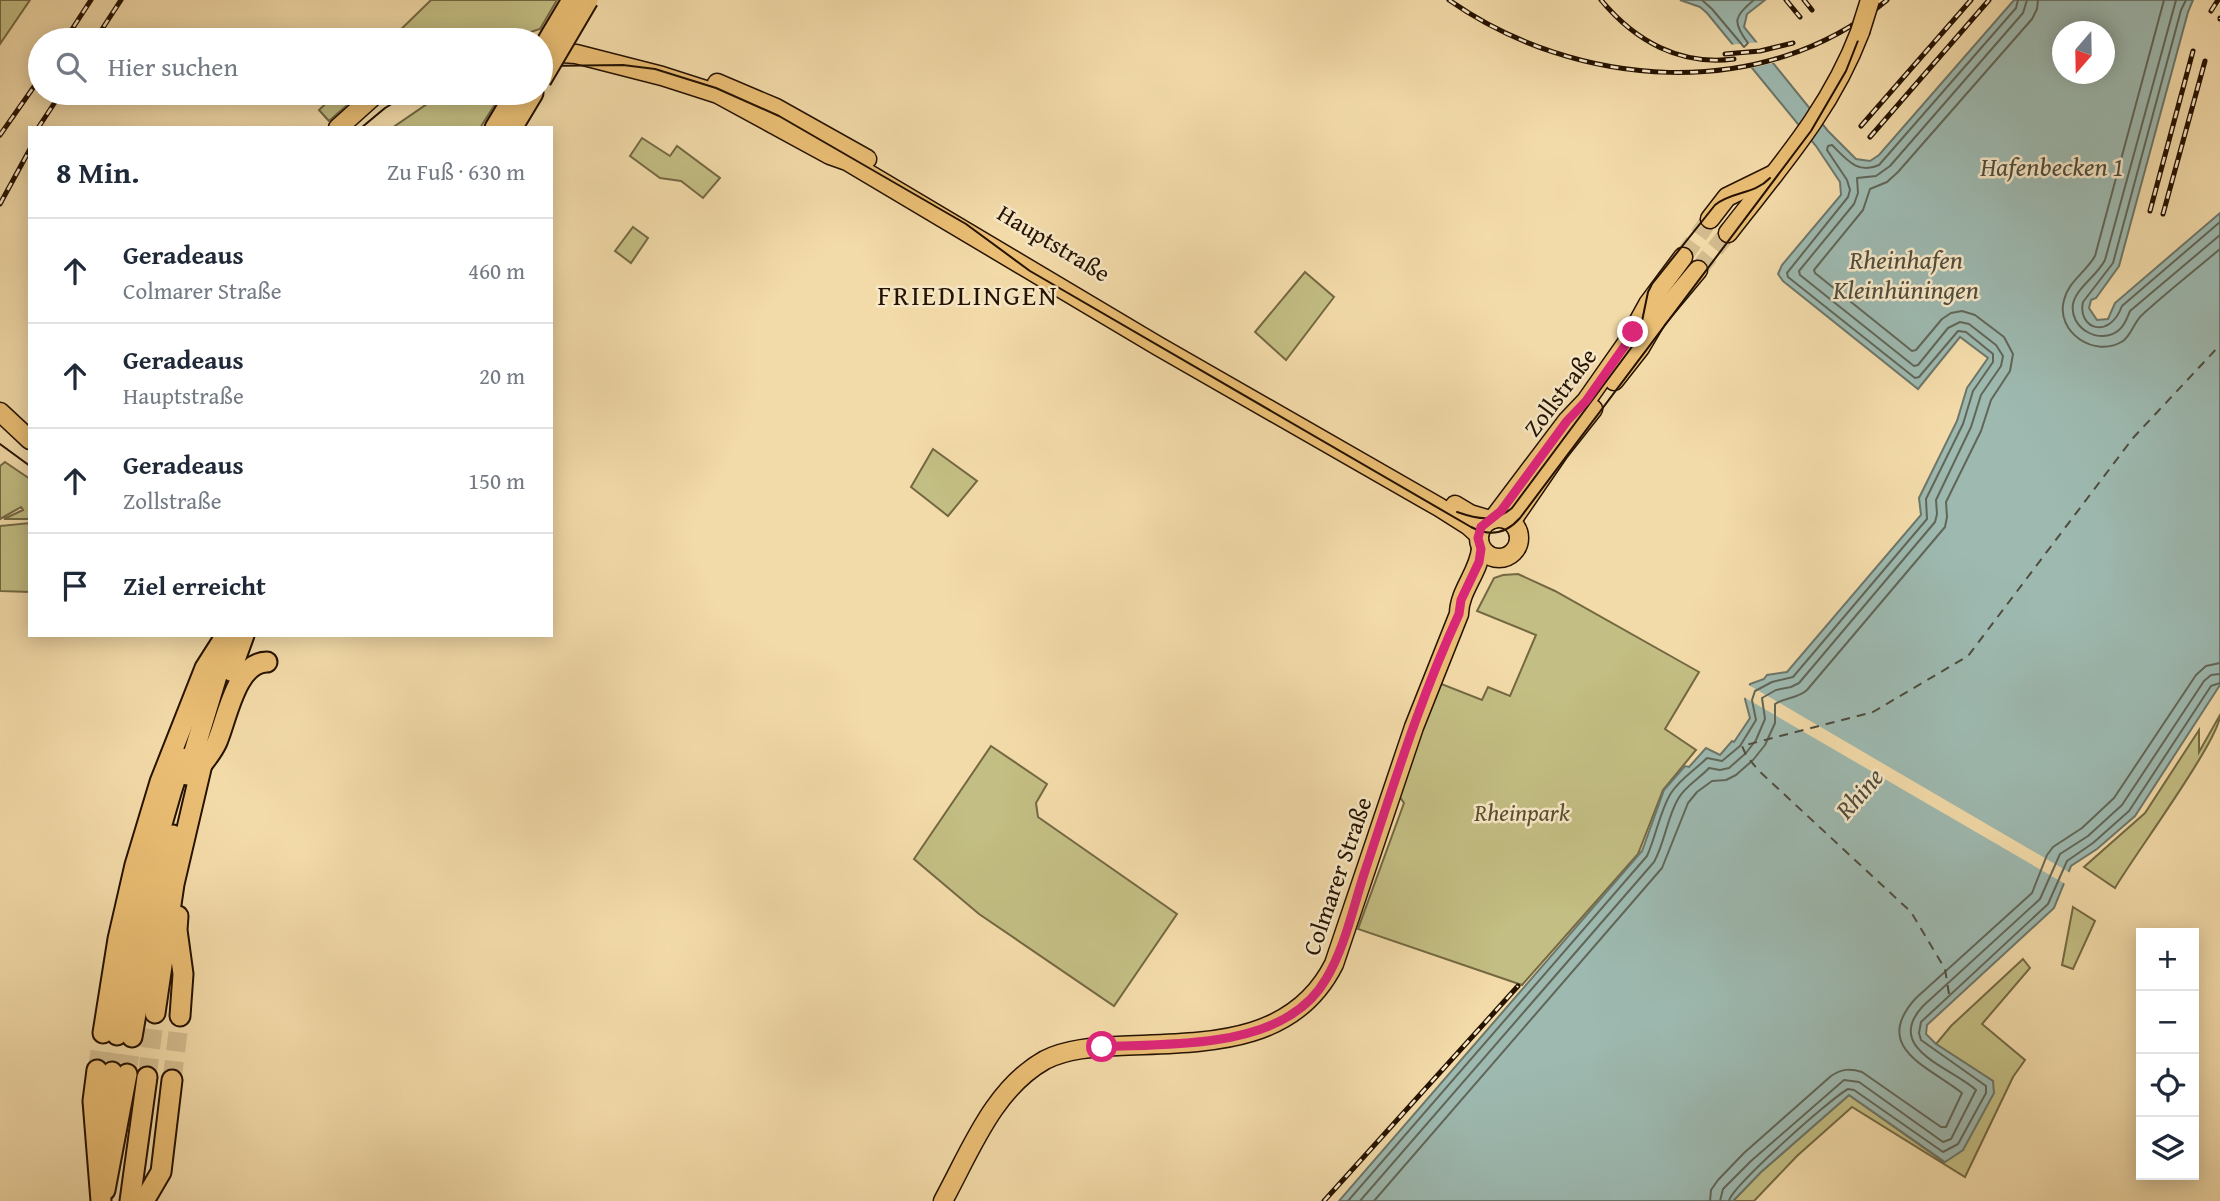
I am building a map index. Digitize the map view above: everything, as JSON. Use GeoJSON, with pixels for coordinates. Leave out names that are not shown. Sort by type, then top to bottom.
{"type":"FeatureCollection","features":[{"type":"Feature","properties":{"kind":"highway"},"geometry":{"type":"LineString","coordinates":[[553,31],[572,0]]}},
{"type":"Feature","properties":{"kind":"highway"},"geometry":{"type":"LineString","coordinates":[[553,60],[588,0]]}},
{"type":"Feature","properties":{"kind":"highway"},"geometry":{"type":"LineString","coordinates":[[503,125],[511,105]]}},
{"type":"Feature","properties":{"kind":"highway"},"geometry":{"type":"LineString","coordinates":[[503,125],[522,105]]}},
{"type":"Feature","properties":{"kind":"highway"},"geometry":{"type":"LineString","coordinates":[[117,1035],[132,942],[173,785],[211,671],[227,637]]}},
{"type":"Feature","properties":{"kind":"highway"},"geometry":{"type":"LineString","coordinates":[[155,1013],[174,884],[201,766],[243,637]]}},
{"type":"Feature","properties":{"kind":"highway"},"geometry":{"type":"LineString","coordinates":[[201,766],[216,745],[244,674],[254,664],[267,662]]}},
{"type":"Feature","properties":{"kind":"highway"},"geometry":{"type":"LineString","coordinates":[[174,884],[179,907],[177,930],[183,974],[180,1016]]}},
{"type":"Feature","properties":{"kind":"highway"},"geometry":{"type":"LineString","coordinates":[[102,1201],[112,1072]]}},
{"type":"Feature","properties":{"kind":"highway"},"geometry":{"type":"LineString","coordinates":[[130,1201],[147,1077]]}},
{"type":"Feature","properties":{"kind":"highway"},"geometry":{"type":"LineString","coordinates":[[144,1201],[161,1172],[172,1080]]}},
{"type":"Feature","properties":{"kind":"main road"},"geometry":{"type":"LineString","coordinates":[[1728,233],[1778,172],[1820,113],[1856,42],[1870,0]]}},
{"type":"Feature","properties":{"kind":"main road","name":"Hauptstraße"},"geometry":{"type":"LineString","coordinates":[[576,54],[584,51],[667,66],[730,88],[776,108],[1396,472],[1470,514],[1498,520]]}},
{"type":"Feature","properties":{"kind":"main road","name":"Hauptstraße"},"geometry":{"type":"LineString","coordinates":[[553,52],[576,54],[662,76],[718,94],[847,161],[1456,518],[1484,547]]}},
{"type":"Feature","properties":{"kind":"main road"},"geometry":{"type":"LineString","coordinates":[[340,126],[364,105]]}},
{"type":"Feature","properties":{"kind":"main road"},"geometry":{"type":"LineString","coordinates":[[1710,219],[1727,197],[1778,172]]}},
{"type":"Feature","properties":{"kind":"main road","name":"Zollstraße"},"geometry":{"type":"LineString","coordinates":[[1498,520],[1567,421],[1586,401],[1626,344],[1648,304],[1683,257]]}},
{"type":"Feature","properties":{"kind":"main road","name":"Zollstraße"},"geometry":{"type":"LineString","coordinates":[[1498,520],[1559,452],[1640,348],[1658,317],[1698,270]]}},
{"type":"Feature","properties":{"kind":"main road"},"geometry":{"type":"LineString","coordinates":[[0,411],[28,439]]}},
{"type":"Feature","properties":{"kind":"main road"},"geometry":{"type":"LineString","coordinates":[[1498,520],[1518,531],[1517,546],[1507,556],[1484,547],[1481,527],[1498,520]]}},
{"type":"Feature","properties":{"kind":"main road","name":"Colmarer Straße"},"geometry":{"type":"LineString","coordinates":[[943,1201],[992,1112],[1017,1082],[1047,1059],[1069,1052],[1102,1047],[1243,1035],[1289,1016],[1316,993],[1334,964],[1414,727],[1459,614],[1461,600],[1484,547]]}},
{"type":"Feature","properties":{"kind":"green space"},"geometry":{"type":"Polygon","coordinates":[[[0,0],[30,0],[0,44],[0,0]]]}},
{"type":"Feature","properties":{"kind":"green space"},"geometry":{"type":"Polygon","coordinates":[[[431,0],[557,0],[541,28],[402,28],[431,0]]]}},
{"type":"Feature","properties":{"kind":"green space"},"geometry":{"type":"Polygon","coordinates":[[[324,105],[347,105],[329,121],[319,110],[324,105]]]}},
{"type":"Feature","properties":{"kind":"green space"},"geometry":{"type":"Polygon","coordinates":[[[426,105],[495,105],[481,126],[395,126],[426,105]]]}},
{"type":"Feature","properties":{"kind":"green space"},"geometry":{"type":"Polygon","coordinates":[[[642,138],[670,156],[677,146],[720,178],[703,198],[681,181],[660,178],[630,156],[642,138]]]}},
{"type":"Feature","properties":{"kind":"green space"},"geometry":{"type":"Polygon","coordinates":[[[633,227],[648,238],[631,263],[615,251],[633,227]]]}},
{"type":"Feature","properties":{"kind":"green space"},"geometry":{"type":"Polygon","coordinates":[[[1305,272],[1334,297],[1286,360],[1255,332],[1305,272]]]}},
{"type":"Feature","properties":{"kind":"green space"},"geometry":{"type":"Polygon","coordinates":[[[933,449],[977,481],[948,516],[911,487],[933,449]]]}},
{"type":"Feature","properties":{"kind":"green space"},"geometry":{"type":"Polygon","coordinates":[[[5,462],[28,478],[28,519],[4,519],[23,510],[21,507],[0,519],[0,466],[5,462]]]}},
{"type":"Feature","properties":{"kind":"green space"},"geometry":{"type":"Polygon","coordinates":[[[28,523],[28,592],[0,591],[0,526],[28,523]]]}},
{"type":"Feature","properties":{"kind":"green space","name":"Rheinpark"},"geometry":{"type":"Polygon","coordinates":[[[1518,574],[1555,591],[1699,672],[1665,729],[1696,750],[1663,790],[1638,854],[1522,985],[1358,929],[1404,803],[1399,796],[1439,683],[1482,700],[1488,687],[1510,696],[1536,635],[1477,611],[1494,578],[1518,574]]]}},
{"type":"Feature","properties":{"kind":"green space"},"geometry":{"type":"Polygon","coordinates":[[[2220,715],[2216,728],[2192,772],[2115,888],[2084,867],[2145,813],[2199,730],[2199,752],[2220,715]]]}},
{"type":"Feature","properties":{"kind":"green space"},"geometry":{"type":"Polygon","coordinates":[[[991,746],[1047,784],[1036,803],[1038,817],[1177,914],[1114,1006],[979,914],[914,859],[991,746]]]}},
{"type":"Feature","properties":{"kind":"green space"},"geometry":{"type":"Polygon","coordinates":[[[2073,907],[2095,921],[2073,969],[2062,965],[2073,907]]]}},
{"type":"Feature","properties":{"kind":"green space"},"geometry":{"type":"Polygon","coordinates":[[[2023,959],[2030,968],[1982,1024],[2025,1060],[2013,1077],[1965,1177],[1852,1107],[1797,1156],[1754,1201],[1733,1201],[1761,1172],[1849,1095],[1944,1162],[1993,1081],[1936,1044],[1951,1026],[2023,959]]]}},
{"type":"Feature","properties":{"kind":"water"},"geometry":{"type":"Polygon","coordinates":[[[1680,0],[1765,0],[1747,14],[1744,27],[1828,131],[1856,159],[1870,161],[1879,155],[2014,0],[2193,0],[2119,266],[2096,298],[2091,300],[2089,308],[2097,320],[2108,319],[2115,303],[2220,213],[2220,685],[2135,816],[2097,849],[2071,866],[2054,908],[1927,1025],[1926,1034],[1936,1044],[1993,1081],[1994,1093],[1963,1150],[1945,1162],[1849,1095],[1761,1172],[1733,1201],[1339,1201],[1642,851],[1664,790],[1685,766],[1689,767],[1706,748],[1720,755],[1734,742],[1750,718],[1745,699],[1750,684],[1764,679],[1767,675],[1787,672],[1921,515],[1919,498],[1957,421],[1967,388],[1988,358],[1960,337],[1918,389],[1783,281],[1778,274],[1782,265],[1841,195],[1840,182],[1816,146],[1700,7],[1680,0]]]}},
{"type":"Feature","properties":{"kind":"pier"},"geometry":{"type":"Polygon","coordinates":[[[1761,42],[1777,62],[1747,69],[1727,45],[1761,42]]]}},
{"type":"Feature","properties":{"kind":"pier"},"geometry":{"type":"Polygon","coordinates":[[[1747,684],[2072,874],[2067,885],[1742,696],[1747,684]]]}},
{"type":"Feature","properties":{"kind":"ferry route"},"geometry":{"type":"LineString","coordinates":[[1949,994],[1945,969],[1911,912],[1758,770],[1742,746],[1873,712],[1968,656],[2133,438],[2220,345]]}},
{"type":"Feature","properties":{"kind":"tunnel"},"geometry":{"type":"LineString","coordinates":[[1683,257],[1710,219]]}},
{"type":"Feature","properties":{"kind":"tunnel"},"geometry":{"type":"LineString","coordinates":[[1698,270],[1728,233]]}},
{"type":"Feature","properties":{"kind":"tunnel"},"geometry":{"type":"LineString","coordinates":[[147,1077],[155,1013]]}},
{"type":"Feature","properties":{"kind":"tunnel"},"geometry":{"type":"LineString","coordinates":[[172,1080],[180,1016]]}},
{"type":"Feature","properties":{"kind":"tunnel"},"geometry":{"type":"LineString","coordinates":[[97,1070],[103,1033]]}},
{"type":"Feature","properties":{"kind":"tunnel"},"geometry":{"type":"LineString","coordinates":[[112,1072],[117,1035]]}},
{"type":"Feature","properties":{"kind":"tunnel"},"geometry":{"type":"LineString","coordinates":[[127,1074],[132,1037]]}},
{"type":"Feature","properties":{"kind":"tram line"},"geometry":{"type":"LineString","coordinates":[[553,66],[623,65],[655,69],[716,88],[779,116],[966,224],[1030,271],[1471,527],[1491,533],[1509,528],[1520,518],[1811,131],[1846,71],[1874,0]]}},
{"type":"Feature","properties":{"kind":"tram line"},"geometry":{"type":"LineString","coordinates":[[363,126],[390,105]]}},
{"type":"Feature","properties":{"kind":"tram line"},"geometry":{"type":"LineString","coordinates":[[1457,512],[1492,518],[1512,508],[1634,344],[1652,284],[1715,205],[1757,187],[1770,178]]}},
{"type":"Feature","properties":{"kind":"tram line"},"geometry":{"type":"LineString","coordinates":[[0,444],[28,465]]}},
{"type":"Feature","properties":{"kind":"railway"},"geometry":{"type":"LineString","coordinates":[[73,28],[91,0]]}},
{"type":"Feature","properties":{"kind":"railway"},"geometry":{"type":"LineString","coordinates":[[103,28],[121,0]]}},
{"type":"Feature","properties":{"kind":"railway"},"geometry":{"type":"LineString","coordinates":[[1449,0],[1499,30],[1554,52],[1611,67],[1669,72],[1727,69],[1784,56],[1838,34],[1887,0]]}},
{"type":"Feature","properties":{"kind":"railway"},"geometry":{"type":"LineString","coordinates":[[1601,0],[1629,28],[1660,48],[1695,58],[1734,59]]}},
{"type":"Feature","properties":{"kind":"railway"},"geometry":{"type":"LineString","coordinates":[[1786,0],[1800,17]]}},
{"type":"Feature","properties":{"kind":"railway"},"geometry":{"type":"LineString","coordinates":[[1804,0],[1812,10]]}},
{"type":"Feature","properties":{"kind":"railway"},"geometry":{"type":"LineString","coordinates":[[1861,126],[1971,0]]}},
{"type":"Feature","properties":{"kind":"railway"},"geometry":{"type":"LineString","coordinates":[[1870,137],[1989,0]]}},
{"type":"Feature","properties":{"kind":"railway"},"geometry":{"type":"LineString","coordinates":[[2211,11],[2218,0]]}},
{"type":"Feature","properties":{"kind":"railway"},"geometry":{"type":"LineString","coordinates":[[1725,54],[1760,51],[1793,43]]}},
{"type":"Feature","properties":{"kind":"railway"},"geometry":{"type":"LineString","coordinates":[[2150,211],[2193,51]]}},
{"type":"Feature","properties":{"kind":"railway"},"geometry":{"type":"LineString","coordinates":[[2163,214],[2205,61]]}},
{"type":"Feature","properties":{"kind":"railway"},"geometry":{"type":"LineString","coordinates":[[0,135],[28,95]]}},
{"type":"Feature","properties":{"kind":"railway"},"geometry":{"type":"LineString","coordinates":[[39,126],[53,105]]}},
{"type":"Feature","properties":{"kind":"railway"},"geometry":{"type":"LineString","coordinates":[[0,204],[28,153]]}},
{"type":"Feature","properties":{"kind":"railway"},"geometry":{"type":"LineString","coordinates":[[1324,1201],[1518,986]]}},
{"type":"Feature","properties":{"kind":"district","name":"FRIEDLINGEN"},"geometry":{"type":"Point","coordinates":[968,294]}},
{"type":"Feature","properties":{"kind":"route"},"geometry":{"type":"LineString","coordinates":[[1102,1047],[1203,1040],[1252,1033],[1275,1024],[1301,1008],[1325,981],[1345,934],[1434,671],[1459,614],[1461,600],[1479,562],[1479,531],[1501,511],[1567,421],[1586,401],[1633,332]]}},
{"type":"Feature","properties":{"kind":"water label","name":"Hafenbecken 1"},"geometry":{"type":"Point","coordinates":[2052,166]}},
{"type":"Feature","properties":{"kind":"water label","name":"Rheinhafen Kleinhüningen"},"geometry":{"type":"Point","coordinates":[1906,274]}},
{"type":"Feature","properties":{"kind":"water label","name":"Rhine"},"geometry":{"type":"Point","coordinates":[1859,793]}}]}
